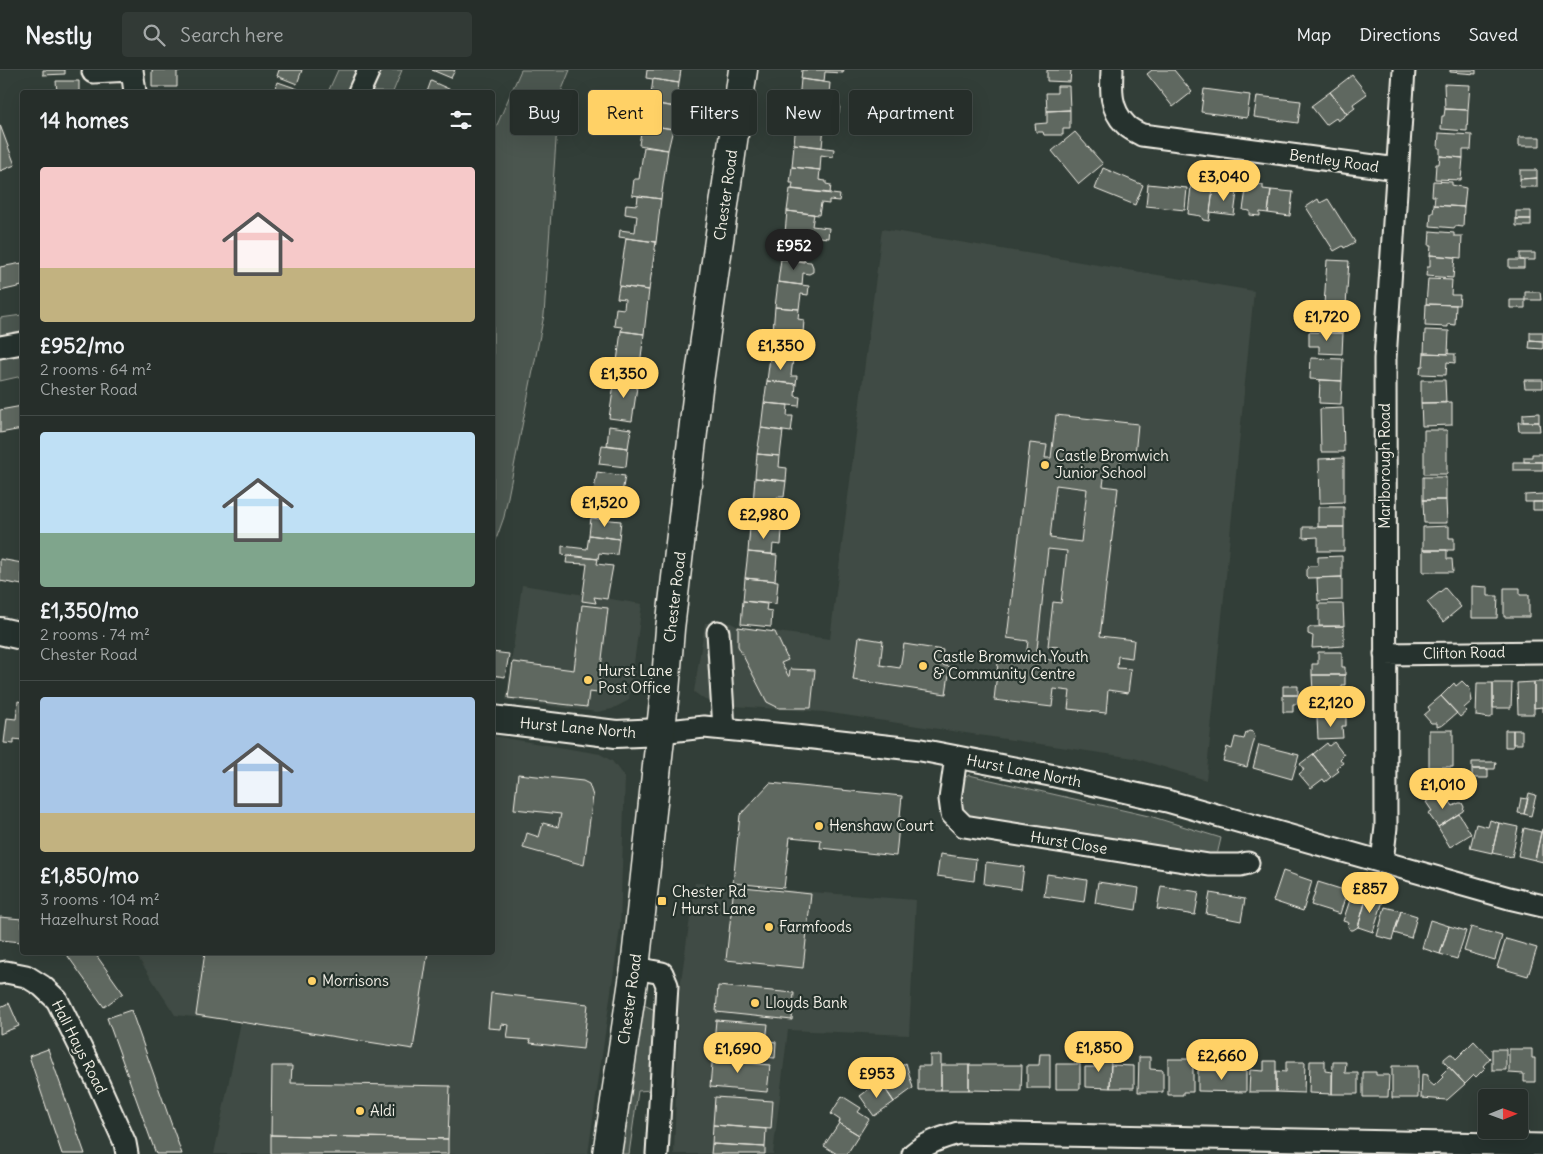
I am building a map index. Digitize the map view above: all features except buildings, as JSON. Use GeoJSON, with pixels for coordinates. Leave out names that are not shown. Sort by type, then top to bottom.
{"type":"FeatureCollection","features":[{"type":"Feature","properties":{"kind":"main road","name":"Chester Road"},"geometry":{"type":"LineString","coordinates":[[607,1154],[635,968],[661,732],[670,630],[698,389],[743,70]]}},
{"type":"Feature","properties":{"kind":"street"},"geometry":{"type":"LineString","coordinates":[[93,72],[131,70],[135,90]]}},
{"type":"Feature","properties":{"kind":"street"},"geometry":{"type":"LineString","coordinates":[[360,90],[368,70]]}},
{"type":"Feature","properties":{"kind":"street","name":"Bentley Road"},"geometry":{"type":"LineString","coordinates":[[1112,70],[1111,93],[1115,111],[1125,125],[1142,135],[1396,169]]}},
{"type":"Feature","properties":{"kind":"street","name":"Marlborough Road"},"geometry":{"type":"LineString","coordinates":[[1382,862],[1386,827],[1385,359],[1404,70]]}},
{"type":"Feature","properties":{"kind":"street"},"geometry":{"type":"LineString","coordinates":[[0,347],[20,343]]}},
{"type":"Feature","properties":{"kind":"street"},"geometry":{"type":"LineString","coordinates":[[0,632],[20,636]]}},
{"type":"Feature","properties":{"kind":"street"},"geometry":{"type":"LineString","coordinates":[[718,632],[724,729]]}},
{"type":"Feature","properties":{"kind":"street","name":"Clifton Road"},"geometry":{"type":"LineString","coordinates":[[1385,654],[1543,652]]}},
{"type":"Feature","properties":{"kind":"street","name":"Hurst Lane North"},"geometry":{"type":"LineString","coordinates":[[495,719],[627,735],[704,727],[921,750],[1055,776],[1167,801],[1543,906]]}},
{"type":"Feature","properties":{"kind":"street","name":"Hurst Close"},"geometry":{"type":"LineString","coordinates":[[956,758],[950,799],[952,814],[964,826],[1209,865],[1240,865],[1248,863]]}},
{"type":"Feature","properties":{"kind":"street"},"geometry":{"type":"LineString","coordinates":[[635,968],[662,973],[668,985],[657,1154]]}},
{"type":"Feature","properties":{"kind":"street","name":"Hall Hays Road"},"geometry":{"type":"LineString","coordinates":[[0,973],[6,972],[26,976],[42,986],[57,1000],[100,1085],[127,1154]]}},
{"type":"Feature","properties":{"kind":"street"},"geometry":{"type":"LineString","coordinates":[[912,1154],[922,1146],[938,1138],[958,1133],[1320,1147],[1543,1145]]}},
{"type":"Feature","properties":{"kind":"shaded area"},"geometry":{"type":"Polygon","coordinates":[[[338,70],[357,70],[349,90],[329,90],[338,70]]]}},
{"type":"Feature","properties":{"kind":"shaded area"},"geometry":{"type":"Polygon","coordinates":[[[380,70],[402,70],[394,90],[371,90],[380,70]]]}},
{"type":"Feature","properties":{"kind":"shaded area"},"geometry":{"type":"Polygon","coordinates":[[[521,70],[570,70],[562,90],[512,90],[521,70]]]}},
{"type":"Feature","properties":{"kind":"shaded area"},"geometry":{"type":"Polygon","coordinates":[[[510,95],[510,135],[556,135],[544,315],[504,517],[495,542],[495,129],[510,95]]]}},
{"type":"Feature","properties":{"kind":"shaded area","name":"Castle Bromwich Junior School"},"geometry":{"type":"Polygon","coordinates":[[[882,229],[1254,291],[1206,780],[1134,758],[824,712],[733,706],[705,700],[694,692],[705,623],[731,623],[738,627],[830,639],[882,229]]]}},
{"type":"Feature","properties":{"kind":"shaded area"},"geometry":{"type":"Polygon","coordinates":[[[20,315],[20,333],[0,337],[0,318],[20,315]]]}},
{"type":"Feature","properties":{"kind":"shaded area"},"geometry":{"type":"Polygon","coordinates":[[[20,355],[20,376],[0,381],[0,359],[20,355]]]}},
{"type":"Feature","properties":{"kind":"shaded area"},"geometry":{"type":"Polygon","coordinates":[[[522,585],[642,604],[629,700],[612,709],[597,712],[506,700],[522,585]]]}},
{"type":"Feature","properties":{"kind":"shaded area"},"geometry":{"type":"Polygon","coordinates":[[[495,736],[600,754],[612,761],[625,778],[620,928],[588,1154],[214,1154],[241,1022],[175,1015],[136,955],[495,955],[495,736]]]}},
{"type":"Feature","properties":{"kind":"shaded area"},"geometry":{"type":"Polygon","coordinates":[[[969,775],[1153,817],[1221,838],[1217,855],[972,819],[959,812],[958,781],[969,775]]]}},
{"type":"Feature","properties":{"kind":"shaded area"},"geometry":{"type":"Polygon","coordinates":[[[695,883],[916,900],[909,1035],[788,1030],[773,1154],[674,1154],[679,995],[695,883]]]}},
{"type":"Feature","properties":{"kind":"shaded area"},"geometry":{"type":"Polygon","coordinates":[[[644,1005],[657,1011],[652,1090],[638,1091],[629,1154],[620,1154],[644,1005]]]}},
{"type":"Feature","properties":{"kind":"place","name":"Castle Bromwich Junior School"},"geometry":{"type":"Point","coordinates":[1045,465]}},
{"type":"Feature","properties":{"kind":"place","name":"Castle Bromwich Youth & Community Centre"},"geometry":{"type":"Point","coordinates":[923,666]}},
{"type":"Feature","properties":{"kind":"place","name":"Hurst Lane Post Office"},"geometry":{"type":"Point","coordinates":[588,680]}},
{"type":"Feature","properties":{"kind":"place","name":"Henshaw Court"},"geometry":{"type":"Point","coordinates":[819,826]}},
{"type":"Feature","properties":{"kind":"place","name":"Chester Rd / Hurst Lane"},"geometry":{"type":"Point","coordinates":[662,901]}},
{"type":"Feature","properties":{"kind":"place","name":"Farmfoods"},"geometry":{"type":"Point","coordinates":[769,927]}},
{"type":"Feature","properties":{"kind":"place","name":"Morrisons"},"geometry":{"type":"Point","coordinates":[312,981]}},
{"type":"Feature","properties":{"kind":"place","name":"Lloyds Bank"},"geometry":{"type":"Point","coordinates":[755,1003]}},
{"type":"Feature","properties":{"kind":"place","name":"Aldi"},"geometry":{"type":"Point","coordinates":[360,1111]}}]}
